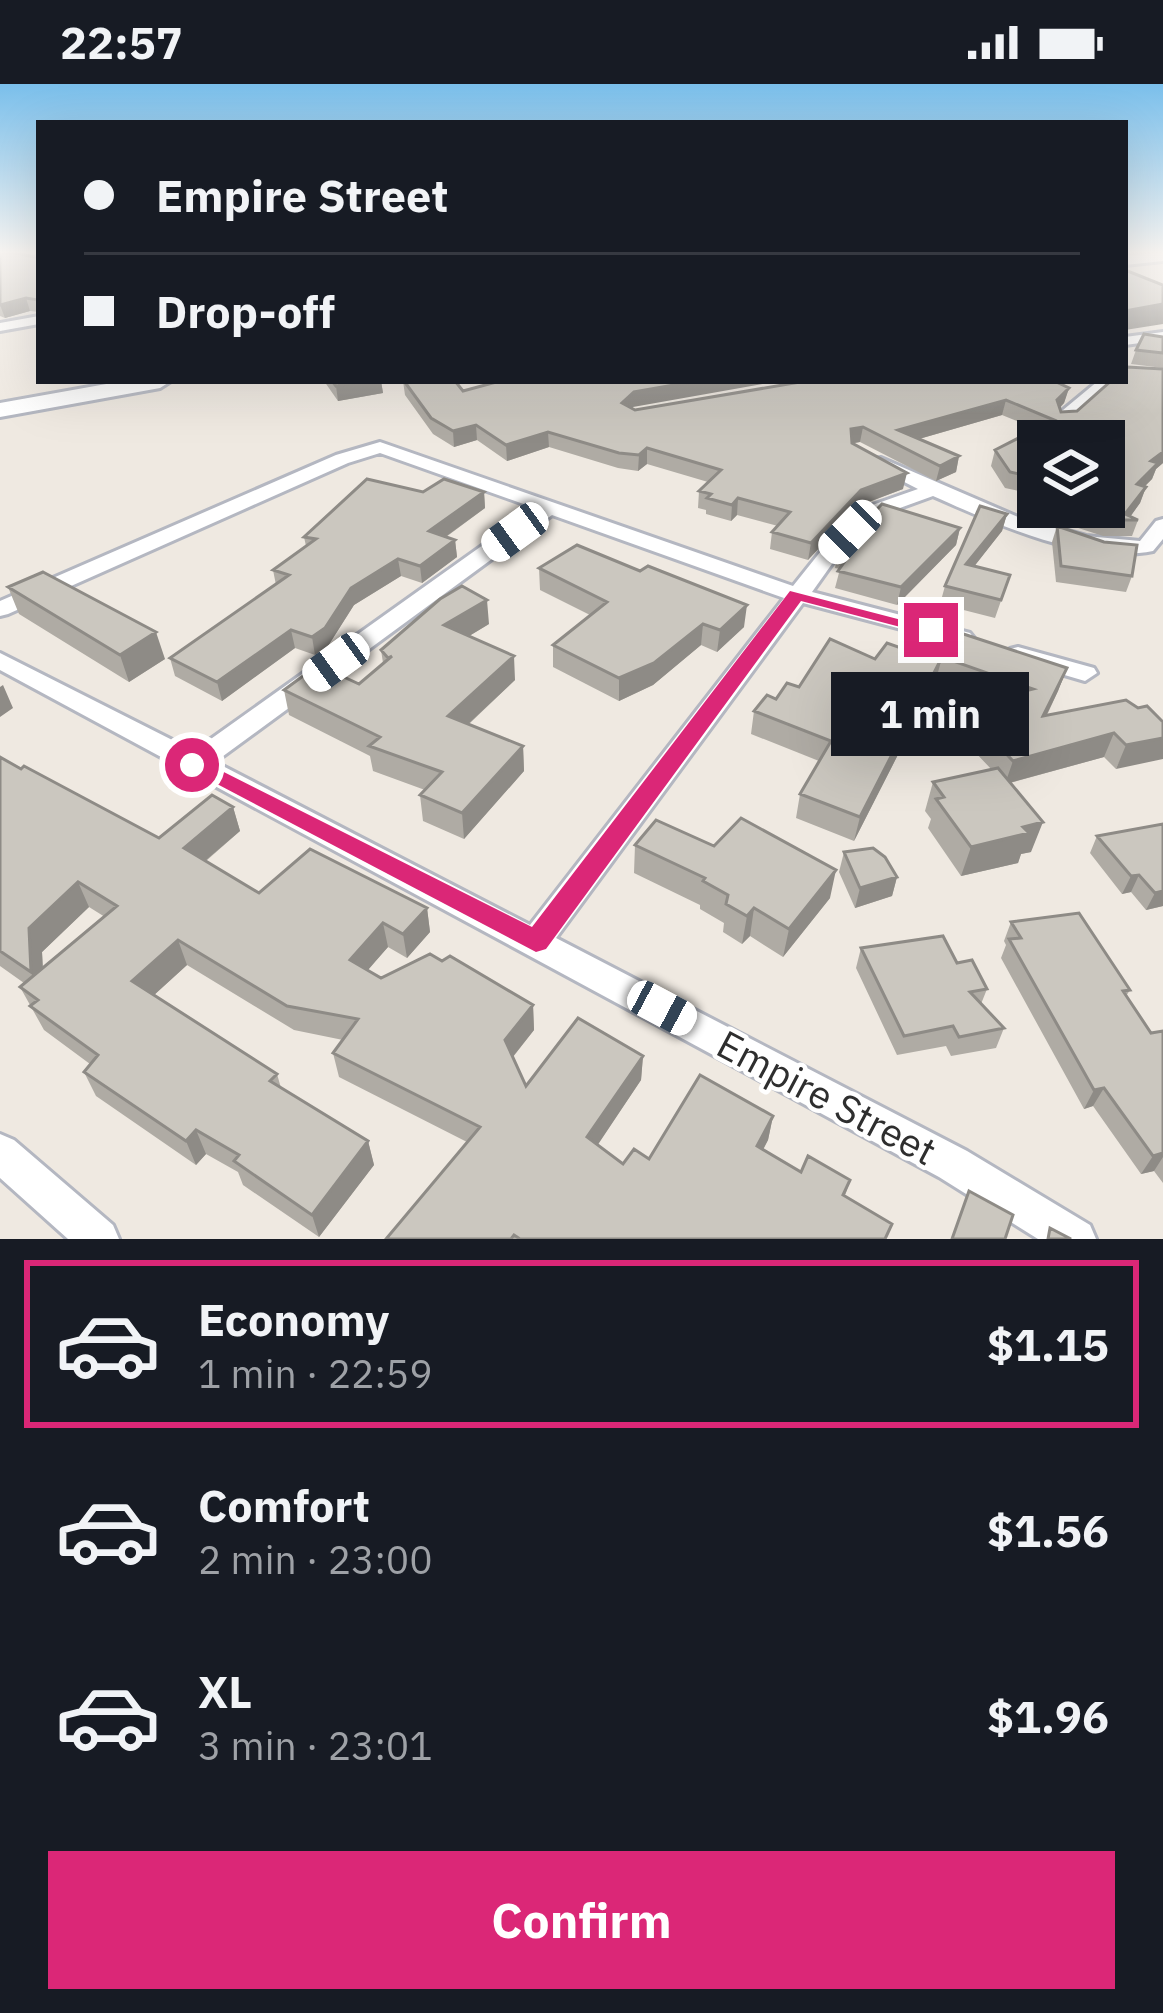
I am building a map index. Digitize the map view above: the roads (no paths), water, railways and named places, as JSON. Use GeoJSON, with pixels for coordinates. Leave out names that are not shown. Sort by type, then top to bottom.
{"type":"FeatureCollection","features":[{"type":"Feature","properties":{"kind":"main road"},"geometry":{"type":"LineString","coordinates":[[0,410],[143,384]]}},
{"type":"Feature","properties":{"kind":"street"},"geometry":{"type":"LineString","coordinates":[[0,327],[36,321]]}},
{"type":"Feature","properties":{"kind":"street"},"geometry":{"type":"LineString","coordinates":[[1128,341],[1163,336]]}},
{"type":"Feature","properties":{"kind":"street"},"geometry":{"type":"LineString","coordinates":[[1063,419],[1104,384]]}},
{"type":"Feature","properties":{"kind":"street"},"geometry":{"type":"LineString","coordinates":[[0,609],[342,459],[380,447],[797,595],[1085,673]]}},
{"type":"Feature","properties":{"kind":"street"},"geometry":{"type":"LineString","coordinates":[[858,451],[930,491],[1112,548],[1146,547],[1163,525]]}},
{"type":"Feature","properties":{"kind":"street"},"geometry":{"type":"LineString","coordinates":[[536,941],[797,595],[868,513],[930,491]]}},
{"type":"Feature","properties":{"kind":"street"},"geometry":{"type":"LineString","coordinates":[[192,765],[551,506]]}},
{"type":"Feature","properties":{"kind":"street","name":"Empire Street"},"geometry":{"type":"LineString","coordinates":[[0,661],[953,1164],[1076,1239]]}},
{"type":"Feature","properties":{"kind":"street"},"geometry":{"type":"LineString","coordinates":[[0,1153],[99,1239]]}}]}
